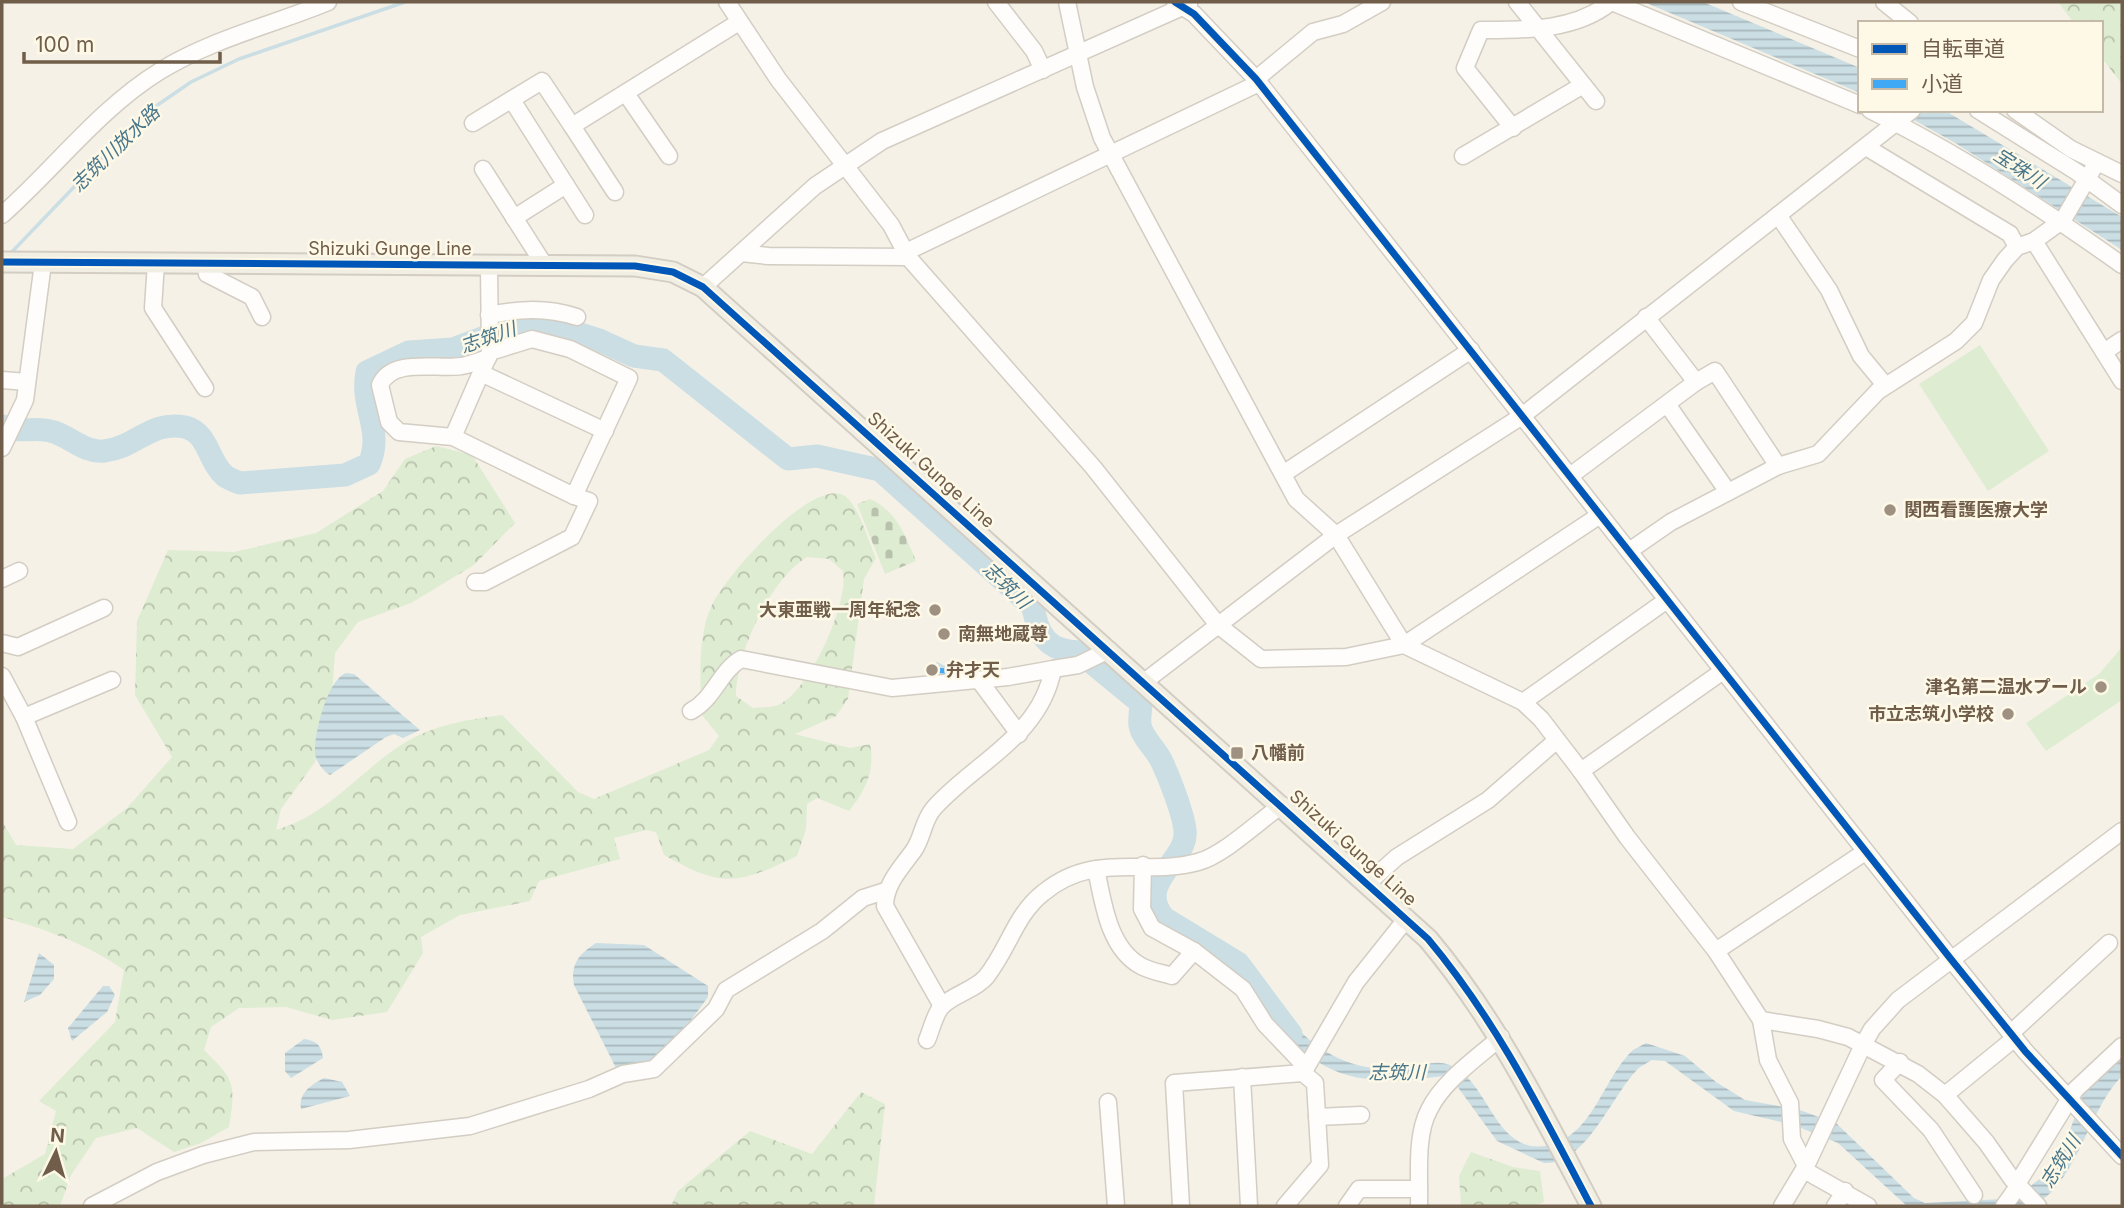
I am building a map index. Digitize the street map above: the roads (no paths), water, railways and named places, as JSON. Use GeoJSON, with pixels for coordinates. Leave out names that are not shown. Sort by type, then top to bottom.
{"type":"FeatureCollection","features":[{"type":"Feature","properties":{"kind":"main road","name":"Shizuki Gunge Line"},"geometry":{"type":"LineString","coordinates":[[2,262],[659,268],[703,287],[1104,653],[1144,681],[1407,918],[1461,978],[1501,1037],[1591,1206]]}},
{"type":"Feature","properties":{"kind":"street"},"geometry":{"type":"LineString","coordinates":[[2,215],[108,111],[160,71],[224,39],[328,2]]}},
{"type":"Feature","properties":{"kind":"street"},"geometry":{"type":"LineString","coordinates":[[727,2],[843,167],[891,225],[907,254],[1093,467],[1218,625],[1261,659],[1346,657],[1404,645],[1600,515]]}},
{"type":"Feature","properties":{"kind":"street"},"geometry":{"type":"LineString","coordinates":[[996,2],[1034,51],[1043,70]]}},
{"type":"Feature","properties":{"kind":"street"},"geometry":{"type":"LineString","coordinates":[[1067,2],[1093,117],[1110,155],[1297,499],[1336,535],[1404,645],[1523,702],[1557,740],[1627,837],[1716,951],[1761,1020],[1768,1060],[1790,1103],[1791,1129],[1805,1168],[1868,1206]]}},
{"type":"Feature","properties":{"kind":"street"},"geometry":{"type":"LineString","coordinates":[[741,253],[768,256],[907,254],[1258,81],[1313,32],[1343,24],[1382,2]]}},
{"type":"Feature","properties":{"kind":"street"},"geometry":{"type":"LineString","coordinates":[[1517,2],[1596,101]]}},
{"type":"Feature","properties":{"kind":"street"},"geometry":{"type":"LineString","coordinates":[[1513,128],[1465,68],[1481,30],[1580,21],[1611,2],[1858,105]]}},
{"type":"Feature","properties":{"kind":"street"},"geometry":{"type":"LineString","coordinates":[[1741,2],[1858,48]]}},
{"type":"Feature","properties":{"kind":"street"},"geometry":{"type":"LineString","coordinates":[[1884,2],[1908,21]]}},
{"type":"Feature","properties":{"kind":"street"},"geometry":{"type":"LineString","coordinates":[[703,287],[815,186],[905,129],[1043,70],[1185,3],[1258,81],[1950,958],[2013,1035],[2122,1156]]}},
{"type":"Feature","properties":{"kind":"street"},"geometry":{"type":"LineString","coordinates":[[572,126],[627,95],[739,22]]}},
{"type":"Feature","properties":{"kind":"street"},"geometry":{"type":"LineString","coordinates":[[472,123],[542,81],[615,192]]}},
{"type":"Feature","properties":{"kind":"street"},"geometry":{"type":"LineString","coordinates":[[1463,156],[1583,85]]}},
{"type":"Feature","properties":{"kind":"street"},"geometry":{"type":"LineString","coordinates":[[627,95],[668,156]]}},
{"type":"Feature","properties":{"kind":"street"},"geometry":{"type":"LineString","coordinates":[[512,100],[585,215]]}},
{"type":"Feature","properties":{"kind":"street"},"geometry":{"type":"LineString","coordinates":[[1874,112],[1947,151],[2061,221],[2122,265]]}},
{"type":"Feature","properties":{"kind":"street"},"geometry":{"type":"LineString","coordinates":[[1144,681],[1336,535],[1522,416],[1910,112]]}},
{"type":"Feature","properties":{"kind":"street"},"geometry":{"type":"LineString","coordinates":[[1981,112],[2122,205]]}},
{"type":"Feature","properties":{"kind":"street"},"geometry":{"type":"LineString","coordinates":[[2018,112],[2071,149],[2122,174]]}},
{"type":"Feature","properties":{"kind":"street"},"geometry":{"type":"LineString","coordinates":[[1866,147],[2010,234],[2017,247]]}},
{"type":"Feature","properties":{"kind":"street"},"geometry":{"type":"LineString","coordinates":[[1629,551],[1671,522],[1778,466],[1818,454],[1885,385],[1956,341],[1974,323],[1991,280],[2017,247],[2034,241],[2061,221],[2087,182],[2096,162]]}},
{"type":"Feature","properties":{"kind":"street"},"geometry":{"type":"LineString","coordinates":[[483,169],[545,266]]}},
{"type":"Feature","properties":{"kind":"street"},"geometry":{"type":"LineString","coordinates":[[514,218],[566,185]]}},
{"type":"Feature","properties":{"kind":"street"},"geometry":{"type":"LineString","coordinates":[[1778,215],[1829,290],[1861,356],[1885,385]]}},
{"type":"Feature","properties":{"kind":"street"},"geometry":{"type":"LineString","coordinates":[[2034,241],[2122,381]]}},
{"type":"Feature","properties":{"kind":"street"},"geometry":{"type":"LineString","coordinates":[[5,444],[18,420],[27,382],[37,263]]}},
{"type":"Feature","properties":{"kind":"street"},"geometry":{"type":"LineString","coordinates":[[156,263],[153,308],[205,388]]}},
{"type":"Feature","properties":{"kind":"street"},"geometry":{"type":"LineString","coordinates":[[205,263],[207,274],[252,297],[262,317]]}},
{"type":"Feature","properties":{"kind":"street"},"geometry":{"type":"LineString","coordinates":[[453,437],[487,357],[489,266]]}},
{"type":"Feature","properties":{"kind":"street"},"geometry":{"type":"LineString","coordinates":[[489,320],[523,309],[556,310],[577,317]]}},
{"type":"Feature","properties":{"kind":"street"},"geometry":{"type":"LineString","coordinates":[[1646,317],[1696,382]]}},
{"type":"Feature","properties":{"kind":"street"},"geometry":{"type":"LineString","coordinates":[[475,582],[485,582],[572,537],[589,501],[575,496],[453,437],[407,434],[393,427],[380,385],[383,380],[410,366],[461,366],[532,339],[570,349],[629,379],[575,496]]}},
{"type":"Feature","properties":{"kind":"street"},"geometry":{"type":"LineString","coordinates":[[2104,352],[2122,340]]}},
{"type":"Feature","properties":{"kind":"street"},"geometry":{"type":"LineString","coordinates":[[1283,474],[1471,350]]}},
{"type":"Feature","properties":{"kind":"street"},"geometry":{"type":"LineString","coordinates":[[487,357],[605,431]]}},
{"type":"Feature","properties":{"kind":"street"},"geometry":{"type":"LineString","coordinates":[[1570,476],[1696,382],[1715,371],[1778,466]]}},
{"type":"Feature","properties":{"kind":"street"},"geometry":{"type":"LineString","coordinates":[[2,380],[27,382]]}},
{"type":"Feature","properties":{"kind":"street"},"geometry":{"type":"LineString","coordinates":[[1667,404],[1728,492]]}},
{"type":"Feature","properties":{"kind":"street"},"geometry":{"type":"LineString","coordinates":[[2,579],[19,571]]}},
{"type":"Feature","properties":{"kind":"street"},"geometry":{"type":"LineString","coordinates":[[1523,702],[1667,600]]}},
{"type":"Feature","properties":{"kind":"street"},"geometry":{"type":"LineString","coordinates":[[2,643],[18,647],[104,608]]}},
{"type":"Feature","properties":{"kind":"street"},"geometry":{"type":"LineString","coordinates":[[691,711],[711,696],[726,673],[741,659],[872,687],[913,688],[1078,665],[1104,653]]}},
{"type":"Feature","properties":{"kind":"street"},"geometry":{"type":"LineString","coordinates":[[942,1006],[885,905],[885,891],[921,840],[926,818],[932,810],[958,783],[991,761],[1019,734],[1043,699],[1053,669]]}},
{"type":"Feature","properties":{"kind":"street"},"geometry":{"type":"LineString","coordinates":[[1581,771],[1723,671]]}},
{"type":"Feature","properties":{"kind":"street"},"geometry":{"type":"LineString","coordinates":[[2,676],[24,717],[68,822]]}},
{"type":"Feature","properties":{"kind":"street"},"geometry":{"type":"LineString","coordinates":[[24,717],[112,680]]}},
{"type":"Feature","properties":{"kind":"street"},"geometry":{"type":"LineString","coordinates":[[979,680],[1019,734]]}},
{"type":"Feature","properties":{"kind":"street"},"geometry":{"type":"LineString","coordinates":[[1369,882],[1397,857],[1489,800],[1557,740]]}},
{"type":"Feature","properties":{"kind":"street"},"geometry":{"type":"LineString","coordinates":[[927,1041],[942,1006],[984,979],[1010,932],[1042,894],[1058,882],[1096,869],[1183,864],[1208,859],[1282,805]]}},
{"type":"Feature","properties":{"kind":"street"},"geometry":{"type":"LineString","coordinates":[[1782,1206],[1805,1168],[1872,1029],[1898,1000],[1950,958],[2122,831]]}},
{"type":"Feature","properties":{"kind":"street"},"geometry":{"type":"LineString","coordinates":[[1716,951],[1866,852]]}},
{"type":"Feature","properties":{"kind":"street"},"geometry":{"type":"LineString","coordinates":[[1149,865],[1142,909],[1152,928],[1194,951],[1243,989],[1265,1024],[1306,1066],[1315,1083],[1320,1165],[1285,1206]]}},
{"type":"Feature","properties":{"kind":"street"},"geometry":{"type":"LineString","coordinates":[[1096,869],[1108,923],[1125,951],[1140,965],[1172,976],[1194,951]]}},
{"type":"Feature","properties":{"kind":"street"},"geometry":{"type":"LineString","coordinates":[[92,1206],[157,1172],[203,1155],[254,1142],[349,1140],[470,1126],[589,1089],[623,1074],[654,1069],[716,1009],[726,990],[822,931],[863,898],[885,891]]}},
{"type":"Feature","properties":{"kind":"street"},"geometry":{"type":"LineString","coordinates":[[1306,1066],[1356,982],[1407,918]]}},
{"type":"Feature","properties":{"kind":"street"},"geometry":{"type":"LineString","coordinates":[[1945,1095],[2013,1035],[2109,943]]}},
{"type":"Feature","properties":{"kind":"street"},"geometry":{"type":"LineString","coordinates":[[1761,1020],[1826,1031],[1900,1062],[1945,1095],[2014,1192],[2038,1206]]}},
{"type":"Feature","properties":{"kind":"street"},"geometry":{"type":"LineString","coordinates":[[1419,1206],[1422,1140],[1428,1110],[1460,1074],[1501,1037]]}},
{"type":"Feature","properties":{"kind":"street"},"geometry":{"type":"LineString","coordinates":[[2014,1192],[2069,1099],[2122,1046]]}},
{"type":"Feature","properties":{"kind":"street"},"geometry":{"type":"LineString","coordinates":[[1900,1062],[1883,1080],[1931,1130],[1974,1195]]}},
{"type":"Feature","properties":{"kind":"street"},"geometry":{"type":"LineString","coordinates":[[1181,1206],[1174,1083],[1242,1077],[1306,1066]]}},
{"type":"Feature","properties":{"kind":"street"},"geometry":{"type":"LineString","coordinates":[[1242,1077],[1249,1206]]}},
{"type":"Feature","properties":{"kind":"street"},"geometry":{"type":"LineString","coordinates":[[1108,1102],[1116,1206]]}},
{"type":"Feature","properties":{"kind":"street"},"geometry":{"type":"LineString","coordinates":[[1317,1117],[1361,1115]]}},
{"type":"Feature","properties":{"kind":"street"},"geometry":{"type":"LineString","coordinates":[[1347,1206],[1359,1189],[1419,1189]]}},
{"type":"Feature","properties":{"kind":"street"},"geometry":{"type":"LineString","coordinates":[[1835,1206],[1845,1191]]}},
{"type":"Feature","properties":{"kind":"water"},"geometry":{"type":"Polygon","coordinates":[[[1644,2],[1703,2],[1858,67],[1858,92],[1644,2]]]}},
{"type":"Feature","properties":{"kind":"water","name":"宝珠川"},"geometry":{"type":"Polygon","coordinates":[[[1900,112],[1947,112],[2122,217],[2122,250],[1957,144],[1900,112]]]}},
{"type":"Feature","properties":{"kind":"water"},"geometry":{"type":"Polygon","coordinates":[[[937,662],[945,666],[946,675],[929,676],[926,666],[937,662]]]}},
{"type":"Feature","properties":{"kind":"water"},"geometry":{"type":"Polygon","coordinates":[[[346,673],[354,674],[420,730],[403,738],[394,734],[386,737],[330,775],[320,766],[315,744],[328,696],[339,678],[346,673]]]}},
{"type":"Feature","properties":{"kind":"water"},"geometry":{"type":"Polygon","coordinates":[[[596,943],[644,945],[708,986],[708,997],[680,1035],[652,1062],[616,1068],[574,985],[573,971],[577,960],[596,943]]]}},
{"type":"Feature","properties":{"kind":"water"},"geometry":{"type":"Polygon","coordinates":[[[39,953],[54,965],[54,979],[40,995],[24,1002],[39,953]]]}},
{"type":"Feature","properties":{"kind":"water"},"geometry":{"type":"Polygon","coordinates":[[[103,986],[109,986],[115,995],[107,1012],[72,1041],[68,1028],[103,986]]]}},
{"type":"Feature","properties":{"kind":"water"},"geometry":{"type":"Polygon","coordinates":[[[1281,1010],[1307,1038],[1337,1058],[1354,1064],[1391,1069],[1437,1063],[1452,1066],[1465,1075],[1475,1087],[1503,1128],[1515,1139],[1528,1145],[1545,1146],[1561,1141],[1575,1132],[1586,1120],[1622,1062],[1633,1050],[1646,1043],[1685,1056],[1716,1082],[1745,1100],[1800,1110],[1837,1124],[1914,1198],[1925,1203],[2003,1199],[2028,1188],[2042,1177],[2067,1138],[2084,1092],[2122,1053],[2122,1076],[2100,1108],[2060,1182],[2047,1196],[2032,1206],[1907,1206],[1838,1143],[1794,1125],[1734,1111],[1665,1061],[1652,1060],[1640,1067],[1598,1125],[1573,1153],[1559,1161],[1544,1163],[1497,1141],[1457,1086],[1443,1076],[1365,1079],[1324,1065],[1305,1053],[1267,1012],[1281,1010]]]}},
{"type":"Feature","properties":{"kind":"water"},"geometry":{"type":"Polygon","coordinates":[[[304,1039],[318,1044],[323,1058],[291,1078],[285,1071],[285,1053],[304,1039]]]}},
{"type":"Feature","properties":{"kind":"water"},"geometry":{"type":"Polygon","coordinates":[[[324,1078],[342,1082],[350,1096],[301,1109],[304,1094],[324,1078]]]}},
{"type":"Feature","properties":{"kind":"waterway","name":"志筑川放水路"},"geometry":{"type":"LineString","coordinates":[[8,256],[143,115],[191,82],[239,59],[405,2]]}},
{"type":"Feature","properties":{"kind":"waterway","name":"志筑川"},"geometry":{"type":"LineString","coordinates":[[2,426],[54,432],[97,451],[115,449],[162,427],[185,427],[193,430],[204,441],[219,470],[240,483],[345,475],[369,464],[373,452],[373,429],[366,397],[367,372],[409,352],[453,349],[533,321],[599,340],[634,356],[663,360],[788,459],[817,456],[880,470],[1033,607],[1038,626],[1046,640],[1059,649],[1079,652],[1141,703],[1141,730],[1160,757],[1179,805],[1185,830],[1179,852],[1155,893],[1156,905],[1164,918],[1238,963],[1291,1034]]}},
{"type":"Feature","properties":{"kind":"place","name":"関西看護医療大学"},"geometry":{"type":"Point","coordinates":[1890,510]}},
{"type":"Feature","properties":{"kind":"place","name":"大東亜戦一周年紀念"},"geometry":{"type":"Point","coordinates":[935,610]}},
{"type":"Feature","properties":{"kind":"place","name":"南無地蔵尊"},"geometry":{"type":"Point","coordinates":[944,634]}},
{"type":"Feature","properties":{"kind":"place","name":"弁才天"},"geometry":{"type":"Point","coordinates":[932,670]}},
{"type":"Feature","properties":{"kind":"place","name":"津名第二温水プール"},"geometry":{"type":"Point","coordinates":[2101,687]}},
{"type":"Feature","properties":{"kind":"place","name":"市立志筑小学校"},"geometry":{"type":"Point","coordinates":[2008,714]}},
{"type":"Feature","properties":{"kind":"place","name":"八幡前"},"geometry":{"type":"Point","coordinates":[1237,753]}}]}
